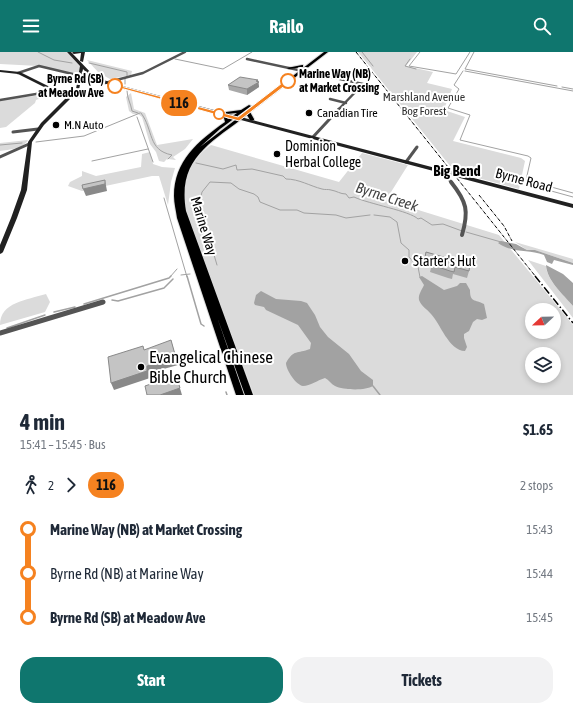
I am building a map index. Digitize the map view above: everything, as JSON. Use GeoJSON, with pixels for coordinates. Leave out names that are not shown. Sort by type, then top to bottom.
{"type":"FeatureCollection","features":[{"type":"Feature","properties":{"kind":"main road","name":"Marine Way"},"geometry":{"type":"LineString","coordinates":[[249,395],[183,211],[181,195],[186,172],[194,157],[238,117],[300,70],[320,52]]}},
{"type":"Feature","properties":{"kind":"main road","name":"Marine Way"},"geometry":{"type":"LineString","coordinates":[[300,70],[307,67],[326,52]]}},
{"type":"Feature","properties":{"kind":"main road"},"geometry":{"type":"LineString","coordinates":[[307,67],[310,72]]}},
{"type":"Feature","properties":{"kind":"main road"},"geometry":{"type":"LineString","coordinates":[[289,68],[310,72]]}},
{"type":"Feature","properties":{"kind":"main road"},"geometry":{"type":"LineString","coordinates":[[228,113],[246,111],[252,119]]}},
{"type":"Feature","properties":{"kind":"main road"},"geometry":{"type":"LineString","coordinates":[[222,114],[228,122]]}},
{"type":"Feature","properties":{"kind":"main road","name":"Marine Way"},"geometry":{"type":"LineString","coordinates":[[238,117],[228,122],[196,148],[186,160],[177,181],[176,200],[180,218],[240,395]]}},
{"type":"Feature","properties":{"kind":"street"},"geometry":{"type":"LineString","coordinates":[[69,52],[90,72]]}},
{"type":"Feature","properties":{"kind":"street"},"geometry":{"type":"LineString","coordinates":[[74,52],[90,72]]}},
{"type":"Feature","properties":{"kind":"street"},"geometry":{"type":"LineString","coordinates":[[74,52],[83,53],[82,61]]}},
{"type":"Feature","properties":{"kind":"street"},"geometry":{"type":"LineString","coordinates":[[106,82],[143,73],[185,52]]}},
{"type":"Feature","properties":{"kind":"street"},"geometry":{"type":"LineString","coordinates":[[247,59],[289,68]]}},
{"type":"Feature","properties":{"kind":"street"},"geometry":{"type":"LineString","coordinates":[[18,73],[38,66],[82,76],[90,72]]}},
{"type":"Feature","properties":{"kind":"street"},"geometry":{"type":"LineString","coordinates":[[0,252],[24,190],[29,144],[38,129],[68,98],[75,93],[81,81],[82,76],[80,73],[82,66]]}},
{"type":"Feature","properties":{"kind":"street"},"geometry":{"type":"LineString","coordinates":[[0,71],[18,73],[68,98]]}},
{"type":"Feature","properties":{"kind":"street","name":"Byrne Road"},"geometry":{"type":"LineString","coordinates":[[90,72],[94,78],[106,82],[222,114],[252,119],[307,136]]}},
{"type":"Feature","properties":{"kind":"street","name":"Byrne Road"},"geometry":{"type":"LineString","coordinates":[[90,72],[106,82],[228,113],[307,136],[573,206]]}},
{"type":"Feature","properties":{"kind":"street"},"geometry":{"type":"LineString","coordinates":[[310,72],[363,84],[313,137]]}},
{"type":"Feature","properties":{"kind":"street"},"geometry":{"type":"LineString","coordinates":[[81,81],[86,78],[94,78]]}},
{"type":"Feature","properties":{"kind":"street"},"geometry":{"type":"LineString","coordinates":[[0,100],[54,91]]}},
{"type":"Feature","properties":{"kind":"street"},"geometry":{"type":"LineString","coordinates":[[62,95],[75,93]]}},
{"type":"Feature","properties":{"kind":"street"},"geometry":{"type":"LineString","coordinates":[[330,99],[346,103]]}},
{"type":"Feature","properties":{"kind":"street"},"geometry":{"type":"LineString","coordinates":[[13,132],[38,129]]}},
{"type":"Feature","properties":{"kind":"street"},"geometry":{"type":"LineString","coordinates":[[0,158],[16,148],[29,144]]}},
{"type":"Feature","properties":{"kind":"street"},"geometry":{"type":"LineString","coordinates":[[406,162],[417,147]]}},
{"type":"Feature","properties":{"kind":"street"},"geometry":{"type":"LineString","coordinates":[[442,171],[465,201],[468,214],[462,236]]}},
{"type":"Feature","properties":{"kind":"street"},"geometry":{"type":"LineString","coordinates":[[0,333],[103,302]]}},
{"type":"Feature","properties":{"kind":"green space"},"geometry":{"type":"Polygon","coordinates":[[[0,52],[67,52],[81,67],[79,75],[39,66],[0,64],[0,52]]]}},
{"type":"Feature","properties":{"kind":"green space","name":"Marshland Avenue Bog Forest"},"geometry":{"type":"Polygon","coordinates":[[[358,52],[417,52],[406,66],[433,72],[427,83],[452,89],[444,109],[465,117],[453,141],[521,158],[525,161],[519,189],[455,172],[358,52]]]}},
{"type":"Feature","properties":{"kind":"green space"},"geometry":{"type":"Polygon","coordinates":[[[87,60],[132,71],[131,75],[110,79],[99,73],[87,60]]]}},
{"type":"Feature","properties":{"kind":"green space"},"geometry":{"type":"Polygon","coordinates":[[[131,93],[134,109],[145,113],[157,145],[193,139],[185,149],[173,157],[176,160],[167,159],[164,162],[159,161],[156,152],[150,144],[142,117],[129,111],[126,97],[131,93]]]}},
{"type":"Feature","properties":{"kind":"green space"},"geometry":{"type":"Polygon","coordinates":[[[51,94],[55,95],[36,100],[35,103],[6,127],[0,128],[0,100],[51,94]]]}},
{"type":"Feature","properties":{"kind":"green space"},"geometry":{"type":"Polygon","coordinates":[[[28,140],[20,147],[0,151],[0,143],[28,140]]]}},
{"type":"Feature","properties":{"kind":"green space"},"geometry":{"type":"Polygon","coordinates":[[[211,145],[339,182],[362,153],[408,165],[386,200],[499,235],[555,303],[525,303],[525,339],[561,339],[561,310],[573,325],[573,395],[254,395],[190,223],[184,203],[184,189],[188,174],[191,167],[200,155],[211,145]]]}},
{"type":"Feature","properties":{"kind":"green space"},"geometry":{"type":"Polygon","coordinates":[[[150,152],[153,164],[162,167],[175,168],[171,182],[168,205],[159,176],[152,176],[82,191],[68,186],[70,182],[82,176],[82,171],[96,176],[141,167],[142,154],[150,152]]]}},
{"type":"Feature","properties":{"kind":"green space"},"geometry":{"type":"Polygon","coordinates":[[[515,242],[573,259],[573,263],[535,250],[527,250],[515,242]]]}},
{"type":"Feature","properties":{"kind":"green space"},"geometry":{"type":"Polygon","coordinates":[[[528,260],[546,266],[549,277],[573,306],[573,318],[528,260]]]}},
{"type":"Feature","properties":{"kind":"green space"},"geometry":{"type":"Polygon","coordinates":[[[46,294],[50,302],[45,312],[0,325],[1,317],[10,307],[23,300],[46,294]]]}},
{"type":"Feature","properties":{"kind":"shaded area"},"geometry":{"type":"Polygon","coordinates":[[[501,241],[516,244],[527,250],[535,250],[573,263],[573,265],[554,260],[552,264],[547,262],[544,255],[510,249],[498,243],[501,241]]]}},
{"type":"Feature","properties":{"kind":"shaded area"},"geometry":{"type":"Polygon","coordinates":[[[546,265],[563,274],[573,283],[573,306],[552,282],[546,265]]]}},
{"type":"Feature","properties":{"kind":"shaded area"},"geometry":{"type":"Polygon","coordinates":[[[422,276],[444,290],[457,286],[460,283],[466,283],[470,290],[472,299],[484,304],[487,318],[482,320],[477,319],[473,322],[469,331],[464,334],[467,347],[465,351],[459,350],[450,342],[434,318],[420,302],[419,296],[424,285],[419,277],[422,276]]]}},
{"type":"Feature","properties":{"kind":"shaded area"},"geometry":{"type":"Polygon","coordinates":[[[261,291],[276,299],[301,301],[307,303],[315,315],[320,327],[328,337],[349,354],[361,371],[373,380],[373,386],[360,389],[343,388],[335,386],[325,378],[306,386],[297,383],[286,366],[286,363],[294,354],[310,349],[311,343],[298,325],[266,310],[264,307],[255,305],[256,295],[261,291]]]}},
{"type":"Feature","properties":{"kind":"building"},"geometry":{"type":"Polygon","coordinates":[[[240,77],[258,80],[256,81],[259,82],[247,89],[228,85],[240,77]]]}},
{"type":"Feature","properties":{"kind":"building"},"geometry":{"type":"Polygon","coordinates":[[[105,180],[105,184],[83,189],[82,185],[105,180]]]}},
{"type":"Feature","properties":{"kind":"building"},"geometry":{"type":"Polygon","coordinates":[[[426,252],[454,260],[455,258],[465,260],[465,262],[470,264],[469,271],[455,267],[454,272],[432,265],[433,261],[427,260],[428,258],[425,257],[426,252]]]}},
{"type":"Feature","properties":{"kind":"building","name":"Evangelical Chinese Bible Church"},"geometry":{"type":"Polygon","coordinates":[[[171,340],[176,358],[147,366],[147,371],[111,383],[108,357],[143,346],[144,350],[171,340]]]}},
{"type":"Feature","properties":{"kind":"building"},"geometry":{"type":"Polygon","coordinates":[[[176,375],[180,388],[160,395],[147,395],[145,386],[176,375]]]}},
{"type":"Feature","properties":{"kind":"waterway","name":"Byrne Creek"},"geometry":{"type":"LineString","coordinates":[[38,52],[54,60],[72,63]]}},
{"type":"Feature","properties":{"kind":"waterway"},"geometry":{"type":"LineString","coordinates":[[175,59],[223,69],[252,52]]}},
{"type":"Feature","properties":{"kind":"waterway"},"geometry":{"type":"LineString","coordinates":[[362,52],[373,66]]}},
{"type":"Feature","properties":{"kind":"waterway"},"geometry":{"type":"LineString","coordinates":[[420,52],[409,66],[456,74],[470,52]]}},
{"type":"Feature","properties":{"kind":"waterway"},"geometry":{"type":"LineString","coordinates":[[474,52],[465,69],[557,86]]}},
{"type":"Feature","properties":{"kind":"waterway"},"geometry":{"type":"LineString","coordinates":[[410,59],[405,66],[416,69]]}},
{"type":"Feature","properties":{"kind":"waterway","name":"Byrne Creek"},"geometry":{"type":"LineString","coordinates":[[89,63],[127,72],[127,76]]}},
{"type":"Feature","properties":{"kind":"waterway"},"geometry":{"type":"LineString","coordinates":[[463,71],[454,85],[459,89],[448,108],[470,115],[460,140],[528,156],[531,158],[526,180],[573,193]]}},
{"type":"Feature","properties":{"kind":"waterway"},"geometry":{"type":"LineString","coordinates":[[465,71],[573,91]]}},
{"type":"Feature","properties":{"kind":"waterway","name":"Byrne Creek"},"geometry":{"type":"LineString","coordinates":[[125,78],[125,84]]}},
{"type":"Feature","properties":{"kind":"waterway"},"geometry":{"type":"LineString","coordinates":[[562,87],[573,89]]}},
{"type":"Feature","properties":{"kind":"waterway","name":"Byrne Creek"},"geometry":{"type":"LineString","coordinates":[[127,91],[132,111],[138,113]]}},
{"type":"Feature","properties":{"kind":"waterway"},"geometry":{"type":"LineString","coordinates":[[36,142],[84,136],[140,113]]}},
{"type":"Feature","properties":{"kind":"waterway","name":"Byrne Creek"},"geometry":{"type":"LineString","coordinates":[[141,113],[158,149],[172,155],[168,159]]}},
{"type":"Feature","properties":{"kind":"waterway"},"geometry":{"type":"LineString","coordinates":[[137,117],[153,162]]}},
{"type":"Feature","properties":{"kind":"waterway"},"geometry":{"type":"LineString","coordinates":[[0,145],[22,143]]}},
{"type":"Feature","properties":{"kind":"waterway"},"geometry":{"type":"LineString","coordinates":[[92,161],[148,149]]}},
{"type":"Feature","properties":{"kind":"waterway","name":"Byrne Creek"},"geometry":{"type":"LineString","coordinates":[[196,163],[223,169],[236,165],[237,170],[252,169],[283,176],[286,179],[295,180],[322,189],[346,194],[349,198],[354,197],[398,210],[418,219],[421,218],[432,225],[443,224],[462,231]]}},
{"type":"Feature","properties":{"kind":"waterway"},"geometry":{"type":"LineString","coordinates":[[217,265],[199,204],[202,192],[210,182],[231,183],[239,189],[254,194],[258,197],[260,202],[280,210],[297,210],[304,213],[336,215],[346,218],[370,215]]}},
{"type":"Feature","properties":{"kind":"waterway"},"geometry":{"type":"LineString","coordinates":[[544,189],[573,197]]}},
{"type":"Feature","properties":{"kind":"waterway"},"geometry":{"type":"LineString","coordinates":[[164,198],[186,274]]}},
{"type":"Feature","properties":{"kind":"waterway"},"geometry":{"type":"LineString","coordinates":[[374,215],[390,217],[397,222],[401,243],[409,250],[409,257],[418,267],[420,277]]}},
{"type":"Feature","properties":{"kind":"waterway","name":"Byrne Creek"},"geometry":{"type":"LineString","coordinates":[[466,232],[501,242]]}},
{"type":"Feature","properties":{"kind":"waterway"},"geometry":{"type":"LineString","coordinates":[[170,277],[177,269]]}},
{"type":"Feature","properties":{"kind":"waterway"},"geometry":{"type":"LineString","coordinates":[[181,275],[186,274]]}},
{"type":"Feature","properties":{"kind":"waterway"},"geometry":{"type":"LineString","coordinates":[[187,276],[201,324],[204,326]]}},
{"type":"Feature","properties":{"kind":"waterway"},"geometry":{"type":"LineString","coordinates":[[84,304],[170,277]]}},
{"type":"Feature","properties":{"kind":"waterway"},"geometry":{"type":"LineString","coordinates":[[112,300],[118,301],[164,288],[173,279]]}},
{"type":"Feature","properties":{"kind":"waterway"},"geometry":{"type":"LineString","coordinates":[[54,312],[75,307]]}},
{"type":"Feature","properties":{"kind":"waterway"},"geometry":{"type":"LineString","coordinates":[[7,328],[45,315]]}},
{"type":"Feature","properties":{"kind":"waterway"},"geometry":{"type":"LineString","coordinates":[[373,386],[380,395]]}},
{"type":"Feature","properties":{"kind":"railway"},"geometry":{"type":"LineString","coordinates":[[356,52],[536,277]]}},
{"type":"Feature","properties":{"kind":"railway"},"geometry":{"type":"LineString","coordinates":[[479,195],[504,226],[512,241]]}},
{"type":"Feature","properties":{"kind":"railway"},"geometry":{"type":"LineString","coordinates":[[535,276],[573,323]]}},
{"type":"Feature","properties":{"kind":"bus line","name":"116"},"geometry":{"type":"LineString","coordinates":[[115,86],[239,119],[288,81]]}},
{"type":"Feature","properties":{"kind":"place","name":"Marine Way (NB) at Market Crossing"},"geometry":{"type":"Point","coordinates":[288,81]}},
{"type":"Feature","properties":{"kind":"place","name":"Byrne Rd (SB) at Meadow Ave"},"geometry":{"type":"Point","coordinates":[115,86]}},
{"type":"Feature","properties":{"kind":"place","name":"Canadian Tire"},"geometry":{"type":"Point","coordinates":[309,113]}},
{"type":"Feature","properties":{"kind":"place","name":"M.N Auto"},"geometry":{"type":"Point","coordinates":[56,125]}},
{"type":"Feature","properties":{"kind":"place","name":"Dominion Herbal College"},"geometry":{"type":"Point","coordinates":[277,154]}},
{"type":"Feature","properties":{"kind":"place","name":"Starter's Hut"},"geometry":{"type":"Point","coordinates":[405,261]}},
{"type":"Feature","properties":{"kind":"place","name":"Evangelical Chinese Bible Church"},"geometry":{"type":"Point","coordinates":[141,367]}},
{"type":"Feature","properties":{"kind":"district","name":"Big Bend"},"geometry":{"type":"Point","coordinates":[457,171]}}]}
